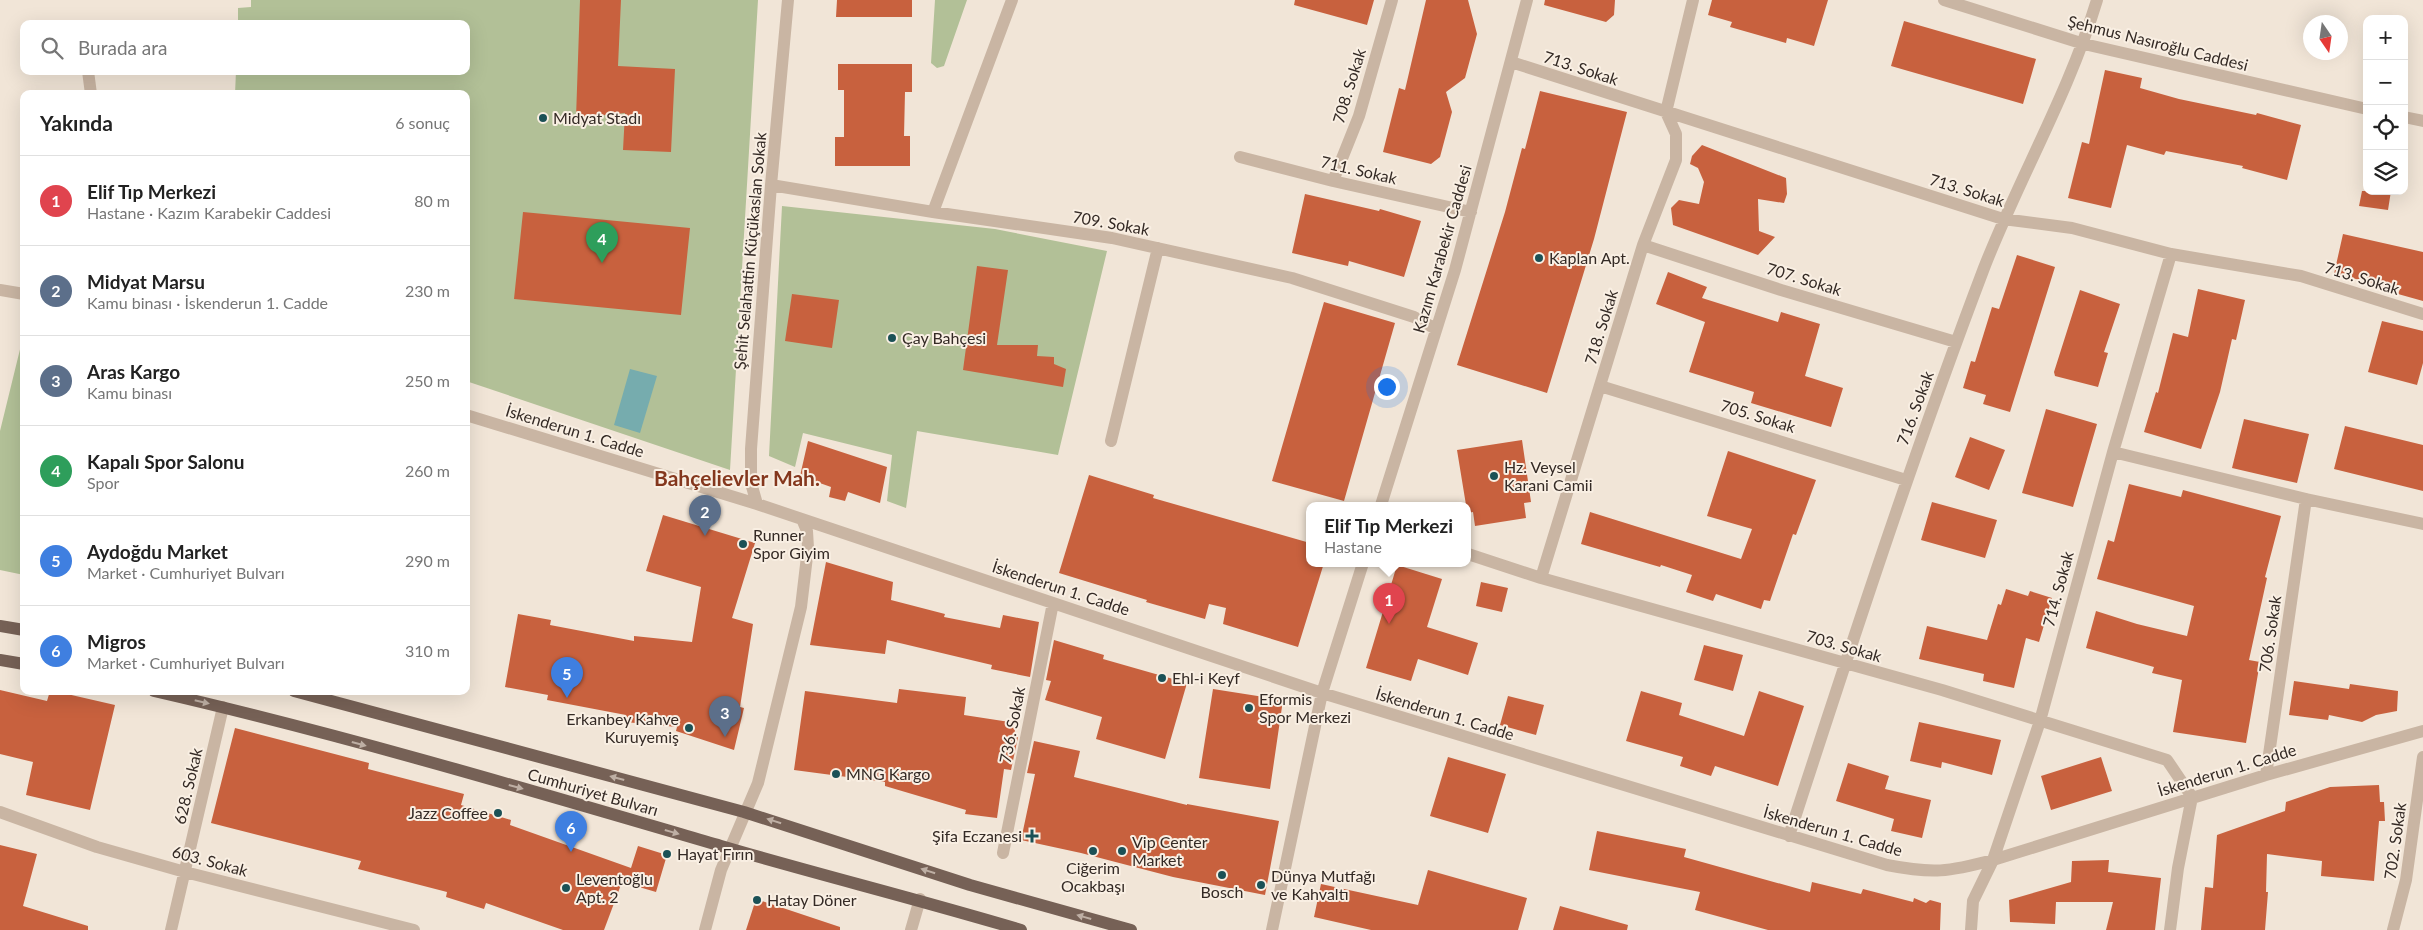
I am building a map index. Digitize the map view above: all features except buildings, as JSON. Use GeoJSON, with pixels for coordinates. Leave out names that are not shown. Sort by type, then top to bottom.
{"type":"FeatureCollection","features":[{"type":"Feature","properties":{"kind":"main road"},"geometry":{"type":"LineString","coordinates":[[0,626],[20,629]]}},
{"type":"Feature","properties":{"kind":"main road"},"geometry":{"type":"LineString","coordinates":[[0,660],[20,663]]}},
{"type":"Feature","properties":{"kind":"main road","name":"Cumhuriyet Bulvarı"},"geometry":{"type":"LineString","coordinates":[[171,695],[223,707],[568,802],[1021,930]]}},
{"type":"Feature","properties":{"kind":"main road","name":"Cumhuriyet Bulvarı"},"geometry":{"type":"LineString","coordinates":[[309,695],[744,812],[970,885],[1131,930]]}},
{"type":"Feature","properties":{"kind":"street","name":"Şehit Selahattin Küçükaslan Sokak"},"geometry":{"type":"LineString","coordinates":[[757,504],[751,483],[751,448],[771,185],[788,0]]}},
{"type":"Feature","properties":{"kind":"street"},"geometry":{"type":"LineString","coordinates":[[933,212],[1012,0]]}},
{"type":"Feature","properties":{"kind":"street","name":"708. Sokak"},"geometry":{"type":"LineString","coordinates":[[1333,181],[1359,116],[1392,0]]}},
{"type":"Feature","properties":{"kind":"street","name":"Kazım Karabekir Caddesi"},"geometry":{"type":"LineString","coordinates":[[1382,502],[1456,270],[1527,0]]}},
{"type":"Feature","properties":{"kind":"street"},"geometry":{"type":"LineString","coordinates":[[1666,112],[1692,0]]}},
{"type":"Feature","properties":{"kind":"street","name":"Şehmus Nasıroğlu Caddesi"},"geometry":{"type":"LineString","coordinates":[[1944,0],[2084,44],[2363,108]]}},
{"type":"Feature","properties":{"kind":"street","name":"716. Sokak"},"geometry":{"type":"LineString","coordinates":[[1789,836],[1906,480],[1956,342],[2003,219],[2084,44],[2097,0]]}},
{"type":"Feature","properties":{"kind":"street","name":"713. Sokak"},"geometry":{"type":"LineString","coordinates":[[1511,62],[2003,219],[2072,228],[2171,254],[2300,276],[2423,314]]}},
{"type":"Feature","properties":{"kind":"street"},"geometry":{"type":"LineString","coordinates":[[89,75],[90,90]]}},
{"type":"Feature","properties":{"kind":"street","name":"718. Sokak"},"geometry":{"type":"LineString","coordinates":[[1541,578],[1643,245],[1676,160],[1676,134],[1666,112]]}},
{"type":"Feature","properties":{"kind":"street"},"geometry":{"type":"LineString","coordinates":[[2408,118],[2423,122]]}},
{"type":"Feature","properties":{"kind":"street","name":"711. Sokak"},"geometry":{"type":"LineString","coordinates":[[1240,157],[1333,181],[1471,212]]}},
{"type":"Feature","properties":{"kind":"street","name":"709. Sokak"},"geometry":{"type":"LineString","coordinates":[[771,185],[933,212],[1112,238],[1292,278],[1414,317],[1436,329]]}},
{"type":"Feature","properties":{"kind":"street","name":"707. Sokak"},"geometry":{"type":"LineString","coordinates":[[1643,245],[1781,290],[1956,342]]}},
{"type":"Feature","properties":{"kind":"street"},"geometry":{"type":"LineString","coordinates":[[1111,440],[1158,248]]}},
{"type":"Feature","properties":{"kind":"street","name":"714. Sokak"},"geometry":{"type":"LineString","coordinates":[[1972,930],[1973,900],[1993,860],[2040,721],[2113,452],[2171,254]]}},
{"type":"Feature","properties":{"kind":"street"},"geometry":{"type":"LineString","coordinates":[[0,290],[20,293]]}},
{"type":"Feature","properties":{"kind":"street","name":"705. Sokak"},"geometry":{"type":"LineString","coordinates":[[1600,386],[1906,480]]}},
{"type":"Feature","properties":{"kind":"street","name":"İskenderun 1. Cadde"},"geometry":{"type":"LineString","coordinates":[[470,416],[757,504],[1322,693],[1887,866],[1924,872],[1952,871],[1993,860],[2192,797],[2423,731]]}},
{"type":"Feature","properties":{"kind":"street"},"geometry":{"type":"LineString","coordinates":[[2113,452],[2306,499],[2423,524]]}},
{"type":"Feature","properties":{"kind":"street","name":"706. Sokak"},"geometry":{"type":"LineString","coordinates":[[2266,775],[2306,499]]}},
{"type":"Feature","properties":{"kind":"street"},"geometry":{"type":"LineString","coordinates":[[705,930],[729,848],[758,783],[801,607],[808,548],[808,531],[802,519]]}},
{"type":"Feature","properties":{"kind":"street","name":"703. Sokak"},"geometry":{"type":"LineString","coordinates":[[1471,555],[1541,578],[1942,690],[2167,760],[2192,797]]}},
{"type":"Feature","properties":{"kind":"street"},"geometry":{"type":"LineString","coordinates":[[1272,930],[1322,693],[1362,567]]}},
{"type":"Feature","properties":{"kind":"street","name":"736. Sokak"},"geometry":{"type":"LineString","coordinates":[[1003,853],[1053,603]]}},
{"type":"Feature","properties":{"kind":"street","name":"628. Sokak"},"geometry":{"type":"LineString","coordinates":[[171,930],[223,707]]}},
{"type":"Feature","properties":{"kind":"street","name":"702. Sokak"},"geometry":{"type":"LineString","coordinates":[[2394,930],[2406,880],[2423,757]]}},
{"type":"Feature","properties":{"kind":"street"},"geometry":{"type":"LineString","coordinates":[[2170,930],[2178,868],[2192,797]]}},
{"type":"Feature","properties":{"kind":"street","name":"603. Sokak"},"geometry":{"type":"LineString","coordinates":[[0,812],[97,847],[185,872],[414,930]]}},
{"type":"Feature","properties":{"kind":"street"},"geometry":{"type":"LineString","coordinates":[[911,930],[920,900]]}},
{"type":"Feature","properties":{"kind":"green space"},"geometry":{"type":"Polygon","coordinates":[[[251,0],[758,0],[730,470],[470,382],[470,90],[235,90],[236,75],[470,75],[470,20],[238,20],[238,8],[251,7],[251,0]]]}},
{"type":"Feature","properties":{"kind":"green space"},"geometry":{"type":"Polygon","coordinates":[[[935,0],[967,0],[944,66],[937,68],[931,63],[935,0]]]}},
{"type":"Feature","properties":{"kind":"green space"},"geometry":{"type":"Polygon","coordinates":[[[782,206],[995,229],[1107,251],[1058,455],[917,431],[906,508],[887,501],[892,455],[803,433],[795,467],[769,456],[782,206]]]}},
{"type":"Feature","properties":{"kind":"green space"},"geometry":{"type":"Polygon","coordinates":[[[20,349],[20,574],[0,570],[0,431],[20,349]]]}},
{"type":"Feature","properties":{"kind":"water"},"geometry":{"type":"Polygon","coordinates":[[[630,369],[657,376],[640,433],[614,425],[630,369]]]}},
{"type":"Feature","properties":{"kind":"place","name":"Midyat Stadı"},"geometry":{"type":"Point","coordinates":[543,118]}},
{"type":"Feature","properties":{"kind":"place","name":"Kaplan Apt."},"geometry":{"type":"Point","coordinates":[1539,258]}},
{"type":"Feature","properties":{"kind":"place","name":"Kapalı Spor Salonu"},"geometry":{"type":"Point","coordinates":[602,263]}},
{"type":"Feature","properties":{"kind":"place","name":"Çay Bahçesi"},"geometry":{"type":"Point","coordinates":[892,338]}},
{"type":"Feature","properties":{"kind":"place","name":"Hz. Veysel Karani Camii"},"geometry":{"type":"Point","coordinates":[1494,476]}},
{"type":"Feature","properties":{"kind":"place","name":"Midyat Marsu"},"geometry":{"type":"Point","coordinates":[705,536]}},
{"type":"Feature","properties":{"kind":"place","name":"Runner Spor Giyim"},"geometry":{"type":"Point","coordinates":[743,544]}},
{"type":"Feature","properties":{"kind":"place","name":"Elif Tıp Merkezi"},"geometry":{"type":"Point","coordinates":[1389,624]}},
{"type":"Feature","properties":{"kind":"place","name":"Ehl-i Keyf"},"geometry":{"type":"Point","coordinates":[1162,678]}},
{"type":"Feature","properties":{"kind":"place","name":"Aydoğdu Market"},"geometry":{"type":"Point","coordinates":[567,698]}},
{"type":"Feature","properties":{"kind":"place","name":"Eformis Spor Merkezi"},"geometry":{"type":"Point","coordinates":[1249,708]}},
{"type":"Feature","properties":{"kind":"place","name":"Erkanbey Kahve Kuruyemiş"},"geometry":{"type":"Point","coordinates":[689,728]}},
{"type":"Feature","properties":{"kind":"place","name":"Aras Kargo"},"geometry":{"type":"Point","coordinates":[725,737]}},
{"type":"Feature","properties":{"kind":"place","name":"MNG Kargo"},"geometry":{"type":"Point","coordinates":[836,774]}},
{"type":"Feature","properties":{"kind":"place","name":"Jazz Coffee"},"geometry":{"type":"Point","coordinates":[498,813]}},
{"type":"Feature","properties":{"kind":"place","name":"Şifa Eczanesi"},"geometry":{"type":"Point","coordinates":[1032,836]}},
{"type":"Feature","properties":{"kind":"place","name":"Ciğerim Ocakbaşı"},"geometry":{"type":"Point","coordinates":[1093,851]}},
{"type":"Feature","properties":{"kind":"place","name":"Vip Center Market"},"geometry":{"type":"Point","coordinates":[1122,851]}},
{"type":"Feature","properties":{"kind":"place","name":"Migros"},"geometry":{"type":"Point","coordinates":[571,852]}},
{"type":"Feature","properties":{"kind":"place","name":"Hayat Fırın"},"geometry":{"type":"Point","coordinates":[667,854]}},
{"type":"Feature","properties":{"kind":"place","name":"Bosch"},"geometry":{"type":"Point","coordinates":[1222,875]}},
{"type":"Feature","properties":{"kind":"place","name":"Dünya Mutfağı ve Kahvaltı"},"geometry":{"type":"Point","coordinates":[1261,885]}},
{"type":"Feature","properties":{"kind":"place","name":"Leventoğlu Apt. 2"},"geometry":{"type":"Point","coordinates":[566,888]}},
{"type":"Feature","properties":{"kind":"place","name":"Hatay Döner"},"geometry":{"type":"Point","coordinates":[757,900]}},
{"type":"Feature","properties":{"kind":"district","name":"Bahçelievler Mah."},"geometry":{"type":"Point","coordinates":[737,479]}}]}
